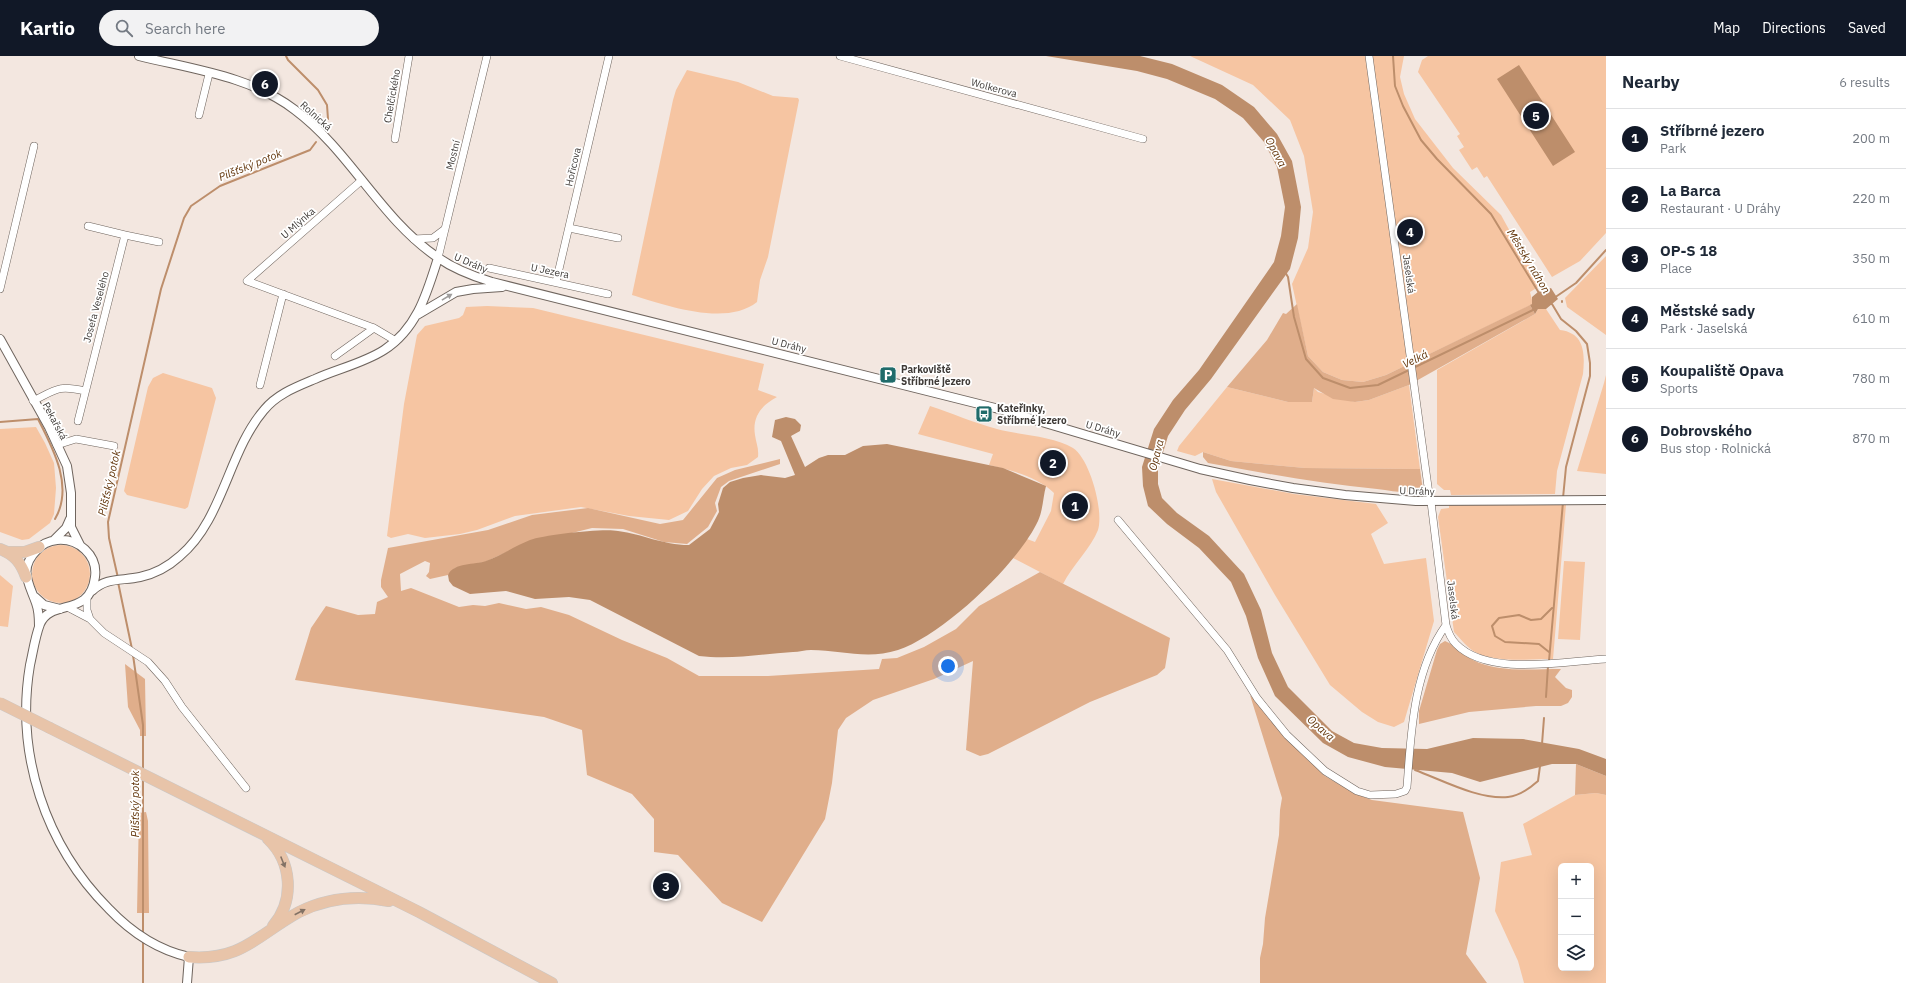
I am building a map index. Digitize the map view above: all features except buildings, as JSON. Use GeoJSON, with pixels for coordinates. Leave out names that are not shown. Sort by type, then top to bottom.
{"type":"FeatureCollection","features":[{"type":"Feature","properties":{"kind":"main road"},"geometry":{"type":"LineString","coordinates":[[4,550],[25,552],[39,547]]}},
{"type":"Feature","properties":{"kind":"main road"},"geometry":{"type":"LineString","coordinates":[[4,550],[20,562],[26,577]]}},
{"type":"Feature","properties":{"kind":"main road"},"geometry":{"type":"LineString","coordinates":[[0,703],[419,912],[552,983]]}},
{"type":"Feature","properties":{"kind":"main road"},"geometry":{"type":"LineString","coordinates":[[189,957],[224,955],[244,948],[277,922],[284,910],[288,882],[285,867],[280,854],[271,842],[260,832]]}},
{"type":"Feature","properties":{"kind":"main road"},"geometry":{"type":"LineString","coordinates":[[266,932],[311,907],[343,899],[377,899],[398,904],[419,912]]}},
{"type":"Feature","properties":{"kind":"street","name":"Rolnická"},"geometry":{"type":"LineString","coordinates":[[139,56],[209,74],[258,89],[294,109],[323,135],[396,221],[414,239],[438,258]]}},
{"type":"Feature","properties":{"kind":"street","name":"Chelčického"},"geometry":{"type":"LineString","coordinates":[[394,139],[410,56]]}},
{"type":"Feature","properties":{"kind":"street","name":"Mostní"},"geometry":{"type":"LineString","coordinates":[[438,258],[487,56]]}},
{"type":"Feature","properties":{"kind":"street","name":"Hořicova"},"geometry":{"type":"LineString","coordinates":[[556,282],[608,56]]}},
{"type":"Feature","properties":{"kind":"street","name":"Wolkerova"},"geometry":{"type":"LineString","coordinates":[[840,56],[1143,140]]}},
{"type":"Feature","properties":{"kind":"street","name":"Jaselská"},"geometry":{"type":"LineString","coordinates":[[1118,520],[1227,650],[1257,698],[1287,735],[1325,771],[1357,791],[1370,795],[1396,794],[1405,791],[1407,787],[1414,708],[1436,639],[1446,625],[1369,56]]}},
{"type":"Feature","properties":{"kind":"street"},"geometry":{"type":"LineString","coordinates":[[199,115],[209,74]]}},
{"type":"Feature","properties":{"kind":"street"},"geometry":{"type":"LineString","coordinates":[[0,289],[34,146]]}},
{"type":"Feature","properties":{"kind":"street","name":"U Mlýnka"},"geometry":{"type":"LineString","coordinates":[[283,294],[247,281],[362,180]]}},
{"type":"Feature","properties":{"kind":"street"},"geometry":{"type":"LineString","coordinates":[[88,226],[159,242]]}},
{"type":"Feature","properties":{"kind":"street"},"geometry":{"type":"LineString","coordinates":[[569,228],[618,238]]}},
{"type":"Feature","properties":{"kind":"street"},"geometry":{"type":"LineString","coordinates":[[414,239],[433,238],[445,229]]}},
{"type":"Feature","properties":{"kind":"street","name":"Josefa Veselého"},"geometry":{"type":"LineString","coordinates":[[78,420],[125,235]]}},
{"type":"Feature","properties":{"kind":"street","name":"U Dráhy"},"geometry":{"type":"LineString","coordinates":[[110,580],[142,577],[158,570],[180,556],[189,547],[208,519],[247,435],[264,410],[279,396],[294,388],[369,357],[384,350],[396,341],[417,315],[438,258],[461,271],[509,287],[995,408],[1200,469],[1293,488],[1345,495],[1430,498],[1606,500]]}},
{"type":"Feature","properties":{"kind":"street","name":"U Jezera"},"geometry":{"type":"LineString","coordinates":[[488,268],[608,294]]}},
{"type":"Feature","properties":{"kind":"street","name":"U Dráhy"},"geometry":{"type":"LineString","coordinates":[[417,315],[456,292],[473,289],[509,287]]}},
{"type":"Feature","properties":{"kind":"street"},"geometry":{"type":"LineString","coordinates":[[260,385],[283,294],[374,328],[396,341]]}},
{"type":"Feature","properties":{"kind":"street"},"geometry":{"type":"LineString","coordinates":[[336,356],[374,328]]}},
{"type":"Feature","properties":{"kind":"street","name":"Pekařská"},"geometry":{"type":"LineString","coordinates":[[0,339],[67,466],[71,493],[70,518],[73,534],[80,545]]}},
{"type":"Feature","properties":{"kind":"street"},"geometry":{"type":"LineString","coordinates":[[34,401],[60,388],[67,387],[85,391]]}},
{"type":"Feature","properties":{"kind":"street"},"geometry":{"type":"LineString","coordinates":[[57,445],[76,439],[114,446]]}},
{"type":"Feature","properties":{"kind":"street"},"geometry":{"type":"LineString","coordinates":[[70,518],[66,528],[54,540],[39,547],[29,561],[26,577],[38,610],[39,626],[30,669],[26,707],[29,746],[38,792],[52,830],[75,869],[102,902],[136,933],[172,953],[189,957],[187,983]]}},
{"type":"Feature","properties":{"kind":"street"},"geometry":{"type":"LineString","coordinates":[[54,540],[63,540],[80,545],[89,554],[99,572],[110,580]]}},
{"type":"Feature","properties":{"kind":"street"},"geometry":{"type":"LineString","coordinates":[[90,619],[87,610],[89,595],[96,575],[95,566]]}},
{"type":"Feature","properties":{"kind":"street"},"geometry":{"type":"LineString","coordinates":[[39,626],[46,615],[82,602],[98,585],[110,580]]}},
{"type":"Feature","properties":{"kind":"street"},"geometry":{"type":"LineString","coordinates":[[32,593],[44,605],[65,608],[90,619],[104,633],[124,648],[143,659],[158,672],[182,707],[246,788]]}},
{"type":"Feature","properties":{"kind":"street"},"geometry":{"type":"LineString","coordinates":[[1446,625],[1455,644],[1472,656],[1499,664],[1548,663],[1606,659]]}},
{"type":"Feature","properties":{"kind":"shaded area"},"geometry":{"type":"Polygon","coordinates":[[[1190,56],[1404,56],[1400,77],[1404,94],[1415,119],[1453,168],[1501,215],[1540,286],[1530,292],[1533,304],[1386,375],[1363,382],[1342,380],[1323,372],[1308,356],[1292,284],[1308,248],[1313,212],[1304,156],[1290,120],[1253,85],[1190,56]]]}},
{"type":"Feature","properties":{"kind":"shaded area"},"geometry":{"type":"Polygon","coordinates":[[[1428,56],[1606,56],[1606,233],[1580,261],[1552,277],[1487,176],[1484,178],[1477,167],[1472,170],[1459,150],[1464,147],[1457,136],[1460,134],[1418,72],[1422,60],[1428,56]]]}},
{"type":"Feature","properties":{"kind":"shaded area"},"geometry":{"type":"Polygon","coordinates":[[[687,70],[738,82],[773,96],[798,98],[799,100],[768,257],[760,280],[757,302],[744,309],[729,313],[695,312],[632,295],[673,100],[676,90],[687,70]]]}},
{"type":"Feature","properties":{"kind":"shaded area"},"geometry":{"type":"Polygon","coordinates":[[[1606,256],[1606,335],[1567,307],[1565,298],[1606,256]]]}},
{"type":"Feature","properties":{"kind":"shaded area"},"geometry":{"type":"Polygon","coordinates":[[[1297,304],[1308,356],[1323,372],[1342,380],[1363,382],[1386,375],[1530,305],[1535,314],[1409,385],[1369,400],[1355,402],[1333,399],[1314,388],[1312,402],[1288,402],[1227,387],[1267,340],[1283,313],[1286,314],[1297,304]]]}},
{"type":"Feature","properties":{"kind":"shaded area"},"geometry":{"type":"Polygon","coordinates":[[[487,306],[533,308],[764,364],[758,390],[777,397],[759,412],[755,422],[754,428],[758,457],[747,465],[731,468],[714,476],[702,489],[688,511],[669,520],[629,516],[581,507],[515,516],[477,530],[460,534],[425,538],[408,534],[391,538],[387,536],[404,404],[417,335],[425,326],[459,318],[463,315],[466,307],[487,306]]]}},
{"type":"Feature","properties":{"kind":"shaded area"},"geometry":{"type":"Polygon","coordinates":[[[1538,309],[1546,309],[1560,330],[1574,335],[1579,340],[1582,346],[1584,359],[1583,374],[1557,471],[1555,494],[1451,495],[1450,490],[1444,490],[1437,484],[1437,370],[1535,314],[1538,309]]]}},
{"type":"Feature","properties":{"kind":"shaded area"},"geometry":{"type":"Polygon","coordinates":[[[163,373],[212,388],[216,398],[188,507],[185,509],[127,495],[124,491],[148,387],[153,378],[163,373]]]}},
{"type":"Feature","properties":{"kind":"shaded area"},"geometry":{"type":"Polygon","coordinates":[[[1606,375],[1606,474],[1577,471],[1604,383],[1606,375]]]}},
{"type":"Feature","properties":{"kind":"shaded area"},"geometry":{"type":"Polygon","coordinates":[[[1409,385],[1420,469],[1305,468],[1231,461],[1203,452],[1195,456],[1177,451],[1179,446],[1227,387],[1288,402],[1312,402],[1314,388],[1318,392],[1355,402],[1369,400],[1409,385]]]}},
{"type":"Feature","properties":{"kind":"shaded area"},"geometry":{"type":"Polygon","coordinates":[[[930,406],[997,429],[1056,441],[1073,448],[1079,454],[1085,463],[1094,486],[1099,511],[1098,530],[1095,537],[1071,570],[1063,584],[1013,558],[1027,539],[1035,542],[1051,511],[1054,493],[1048,487],[1032,478],[989,465],[993,454],[918,434],[930,406]]]}},
{"type":"Feature","properties":{"kind":"shaded area"},"geometry":{"type":"Polygon","coordinates":[[[36,427],[54,463],[56,488],[54,514],[50,523],[29,539],[22,540],[0,532],[0,429],[36,427]]]}},
{"type":"Feature","properties":{"kind":"shaded area"},"geometry":{"type":"Polygon","coordinates":[[[1203,452],[1231,461],[1305,468],[1420,469],[1423,491],[1400,492],[1356,487],[1250,471],[1208,463],[1203,457],[1203,452]]]}},
{"type":"Feature","properties":{"kind":"shaded area"},"geometry":{"type":"Polygon","coordinates":[[[780,459],[780,464],[729,481],[721,487],[715,503],[717,511],[708,527],[687,544],[664,542],[623,529],[592,528],[520,546],[485,562],[455,568],[448,575],[430,579],[426,576],[429,572],[430,563],[425,561],[400,574],[401,591],[411,588],[459,607],[473,605],[485,606],[499,603],[526,609],[541,607],[569,615],[622,640],[667,658],[699,676],[768,676],[879,669],[882,659],[897,658],[924,647],[956,629],[979,606],[1040,572],[1170,638],[1165,668],[1157,675],[1090,702],[988,754],[980,756],[966,750],[973,661],[934,679],[873,700],[846,718],[838,730],[832,783],[825,819],[762,922],[722,903],[678,855],[654,852],[654,819],[632,794],[587,775],[582,730],[544,717],[295,680],[311,628],[326,606],[358,615],[375,614],[377,602],[388,597],[381,587],[381,580],[388,548],[488,530],[532,515],[588,508],[660,524],[683,520],[717,478],[735,470],[780,459]]]}},
{"type":"Feature","properties":{"kind":"shaded area"},"geometry":{"type":"Polygon","coordinates":[[[1212,479],[1294,494],[1376,504],[1388,523],[1371,534],[1384,564],[1426,558],[1434,621],[1404,722],[1394,727],[1378,722],[1362,712],[1330,685],[1275,595],[1216,492],[1212,479]]]}},
{"type":"Feature","properties":{"kind":"shaded area"},"geometry":{"type":"Polygon","coordinates":[[[1449,505],[1566,505],[1553,659],[1514,660],[1486,656],[1471,649],[1454,632],[1438,517],[1441,509],[1449,508],[1449,505]]]}},
{"type":"Feature","properties":{"kind":"shaded area"},"geometry":{"type":"Polygon","coordinates":[[[61,545],[72,547],[82,553],[88,563],[90,574],[88,585],[82,595],[72,601],[61,603],[50,601],[40,595],[34,585],[32,574],[34,563],[40,553],[50,547],[61,545]]]}},
{"type":"Feature","properties":{"kind":"shaded area"},"geometry":{"type":"Polygon","coordinates":[[[1564,561],[1585,562],[1580,640],[1558,639],[1564,561]]]}},
{"type":"Feature","properties":{"kind":"shaded area"},"geometry":{"type":"Polygon","coordinates":[[[0,575],[13,586],[8,627],[0,626],[0,575]]]}},
{"type":"Feature","properties":{"kind":"shaded area"},"geometry":{"type":"Polygon","coordinates":[[[1445,641],[1473,660],[1493,667],[1527,670],[1561,669],[1555,677],[1566,688],[1572,690],[1572,697],[1568,703],[1561,706],[1536,706],[1469,712],[1419,724],[1419,711],[1437,650],[1440,644],[1445,641]]]}},
{"type":"Feature","properties":{"kind":"shaded area"},"geometry":{"type":"Polygon","coordinates":[[[125,664],[145,679],[146,736],[140,736],[140,730],[128,707],[125,664]]]}},
{"type":"Feature","properties":{"kind":"shaded area"},"geometry":{"type":"Polygon","coordinates":[[[1250,695],[1325,776],[1354,793],[1372,800],[1463,812],[1480,878],[1466,954],[1487,983],[1260,983],[1260,958],[1279,835],[1282,798],[1250,695]]]}},
{"type":"Feature","properties":{"kind":"shaded area"},"geometry":{"type":"Polygon","coordinates":[[[1576,764],[1606,776],[1606,795],[1596,793],[1575,795],[1576,764]]]}},
{"type":"Feature","properties":{"kind":"shaded area"},"geometry":{"type":"Polygon","coordinates":[[[1596,793],[1606,795],[1606,983],[1524,983],[1518,961],[1495,911],[1501,862],[1532,855],[1523,824],[1575,795],[1596,793]]]}},
{"type":"Feature","properties":{"kind":"shaded area"},"geometry":{"type":"Polygon","coordinates":[[[146,812],[148,821],[149,913],[137,913],[139,813],[146,812]]]}},
{"type":"Feature","properties":{"kind":"water","name":"Opava"},"geometry":{"type":"Polygon","coordinates":[[[1046,56],[1140,56],[1172,64],[1222,85],[1254,107],[1277,134],[1292,161],[1301,207],[1298,238],[1290,269],[1211,379],[1185,410],[1168,436],[1158,469],[1158,484],[1162,498],[1177,513],[1209,536],[1244,574],[1261,610],[1272,653],[1288,687],[1332,731],[1354,743],[1382,748],[1427,749],[1473,738],[1523,739],[1579,749],[1606,759],[1606,776],[1576,764],[1552,764],[1480,782],[1452,773],[1385,767],[1348,757],[1323,743],[1275,696],[1258,658],[1246,616],[1231,582],[1199,548],[1167,524],[1148,506],[1143,486],[1142,467],[1154,429],[1173,400],[1199,370],[1274,262],[1281,236],[1285,207],[1277,167],[1264,142],[1243,118],[1215,99],[1167,79],[1137,71],[1046,56]]]}},
{"type":"Feature","properties":{"kind":"water"},"geometry":{"type":"Polygon","coordinates":[[[1519,65],[1575,152],[1553,166],[1497,79],[1519,65]]]}},
{"type":"Feature","properties":{"kind":"water"},"geometry":{"type":"Polygon","coordinates":[[[1551,288],[1558,299],[1546,309],[1538,309],[1535,314],[1530,305],[1532,304],[1532,297],[1538,292],[1551,288]]]}},
{"type":"Feature","properties":{"kind":"water"},"geometry":{"type":"Polygon","coordinates":[[[786,417],[795,419],[801,425],[800,431],[791,436],[805,467],[819,458],[828,455],[845,455],[863,446],[887,444],[1003,468],[1046,486],[1038,521],[1028,538],[997,577],[957,614],[936,630],[916,642],[887,653],[854,654],[811,650],[734,657],[699,656],[590,600],[569,597],[535,599],[506,591],[470,594],[453,586],[449,581],[448,575],[455,568],[486,561],[530,540],[560,534],[610,530],[627,532],[679,545],[689,545],[710,529],[719,512],[718,504],[723,488],[730,482],[761,475],[785,478],[795,475],[781,441],[772,437],[775,420],[786,417]]]}},
{"type":"Feature","properties":{"kind":"waterway","name":"Pilšťský potok"},"geometry":{"type":"LineString","coordinates":[[286,56],[288,60],[318,90],[327,105],[328,119]]}},
{"type":"Feature","properties":{"kind":"waterway","name":"Městský náhon"},"geometry":{"type":"LineString","coordinates":[[1393,56],[1395,86],[1403,106],[1421,140],[1437,159],[1491,214],[1539,293]]}},
{"type":"Feature","properties":{"kind":"waterway","name":"Pilšťský potok"},"geometry":{"type":"LineString","coordinates":[[118,578],[109,538],[108,522],[161,289],[184,218],[191,206],[220,186],[310,150],[316,142]]}},
{"type":"Feature","properties":{"kind":"waterway","name":"Velká"},"geometry":{"type":"LineString","coordinates":[[1554,298],[1576,283],[1606,250]]}},
{"type":"Feature","properties":{"kind":"waterway","name":"Velká"},"geometry":{"type":"LineString","coordinates":[[1285,272],[1288,277],[1294,317],[1306,359],[1323,378],[1350,388],[1378,385],[1535,309]]}},
{"type":"Feature","properties":{"kind":"waterway","name":"Městský náhon"},"geometry":{"type":"LineString","coordinates":[[1549,304],[1552,304],[1561,319],[1576,331],[1587,344],[1590,363],[1590,376],[1566,467],[1563,498]]}},
{"type":"Feature","properties":{"kind":"waterway"},"geometry":{"type":"LineString","coordinates":[[0,422],[38,419],[50,442],[62,481],[60,507],[55,519]]}},
{"type":"Feature","properties":{"kind":"waterway","name":"Městský náhon"},"geometry":{"type":"LineString","coordinates":[[1549,661],[1563,502]]}},
{"type":"Feature","properties":{"kind":"waterway","name":"Pilšťský potok"},"geometry":{"type":"LineString","coordinates":[[118,582],[132,649]]}},
{"type":"Feature","properties":{"kind":"waterway","name":"Městský náhon"},"geometry":{"type":"LineString","coordinates":[[1549,652],[1539,644],[1505,642],[1495,636],[1492,626],[1499,618],[1519,615],[1531,620],[1541,619],[1552,608]]}},
{"type":"Feature","properties":{"kind":"waterway","name":"Pilšťský potok"},"geometry":{"type":"LineString","coordinates":[[133,655],[143,725],[143,770]]}},
{"type":"Feature","properties":{"kind":"waterway","name":"Městský náhon"},"geometry":{"type":"LineString","coordinates":[[1546,697],[1548,666]]}},
{"type":"Feature","properties":{"kind":"waterway","name":"Městský náhon"},"geometry":{"type":"LineString","coordinates":[[1542,744],[1544,718]]}},
{"type":"Feature","properties":{"kind":"waterway"},"geometry":{"type":"LineString","coordinates":[[1415,770],[1473,792],[1497,797],[1508,797],[1524,792],[1538,781],[1540,766]]}},
{"type":"Feature","properties":{"kind":"waterway","name":"Pilšťský potok"},"geometry":{"type":"LineString","coordinates":[[143,778],[143,934]]}},
{"type":"Feature","properties":{"kind":"waterway","name":"Pilšťský potok"},"geometry":{"type":"LineString","coordinates":[[143,940],[143,983]]}},
{"type":"Feature","properties":{"kind":"place","name":"Dobrovského"},"geometry":{"type":"Point","coordinates":[265,84]}},
{"type":"Feature","properties":{"kind":"place","name":"Koupaliště Opava"},"geometry":{"type":"Point","coordinates":[1536,116]}},
{"type":"Feature","properties":{"kind":"place","name":"Městské sady"},"geometry":{"type":"Point","coordinates":[1410,232]}},
{"type":"Feature","properties":{"kind":"place","name":"Parkoviště Stříbrné jezero"},"geometry":{"type":"Point","coordinates":[888,375]}},
{"type":"Feature","properties":{"kind":"place","name":"Kateřinky, Stříbrné jezero"},"geometry":{"type":"Point","coordinates":[984,414]}},
{"type":"Feature","properties":{"kind":"place","name":"La Barca"},"geometry":{"type":"Point","coordinates":[1053,463]}},
{"type":"Feature","properties":{"kind":"place","name":"Stříbrné jezero"},"geometry":{"type":"Point","coordinates":[1075,506]}},
{"type":"Feature","properties":{"kind":"place","name":"OP-S 18"},"geometry":{"type":"Point","coordinates":[666,886]}}]}
